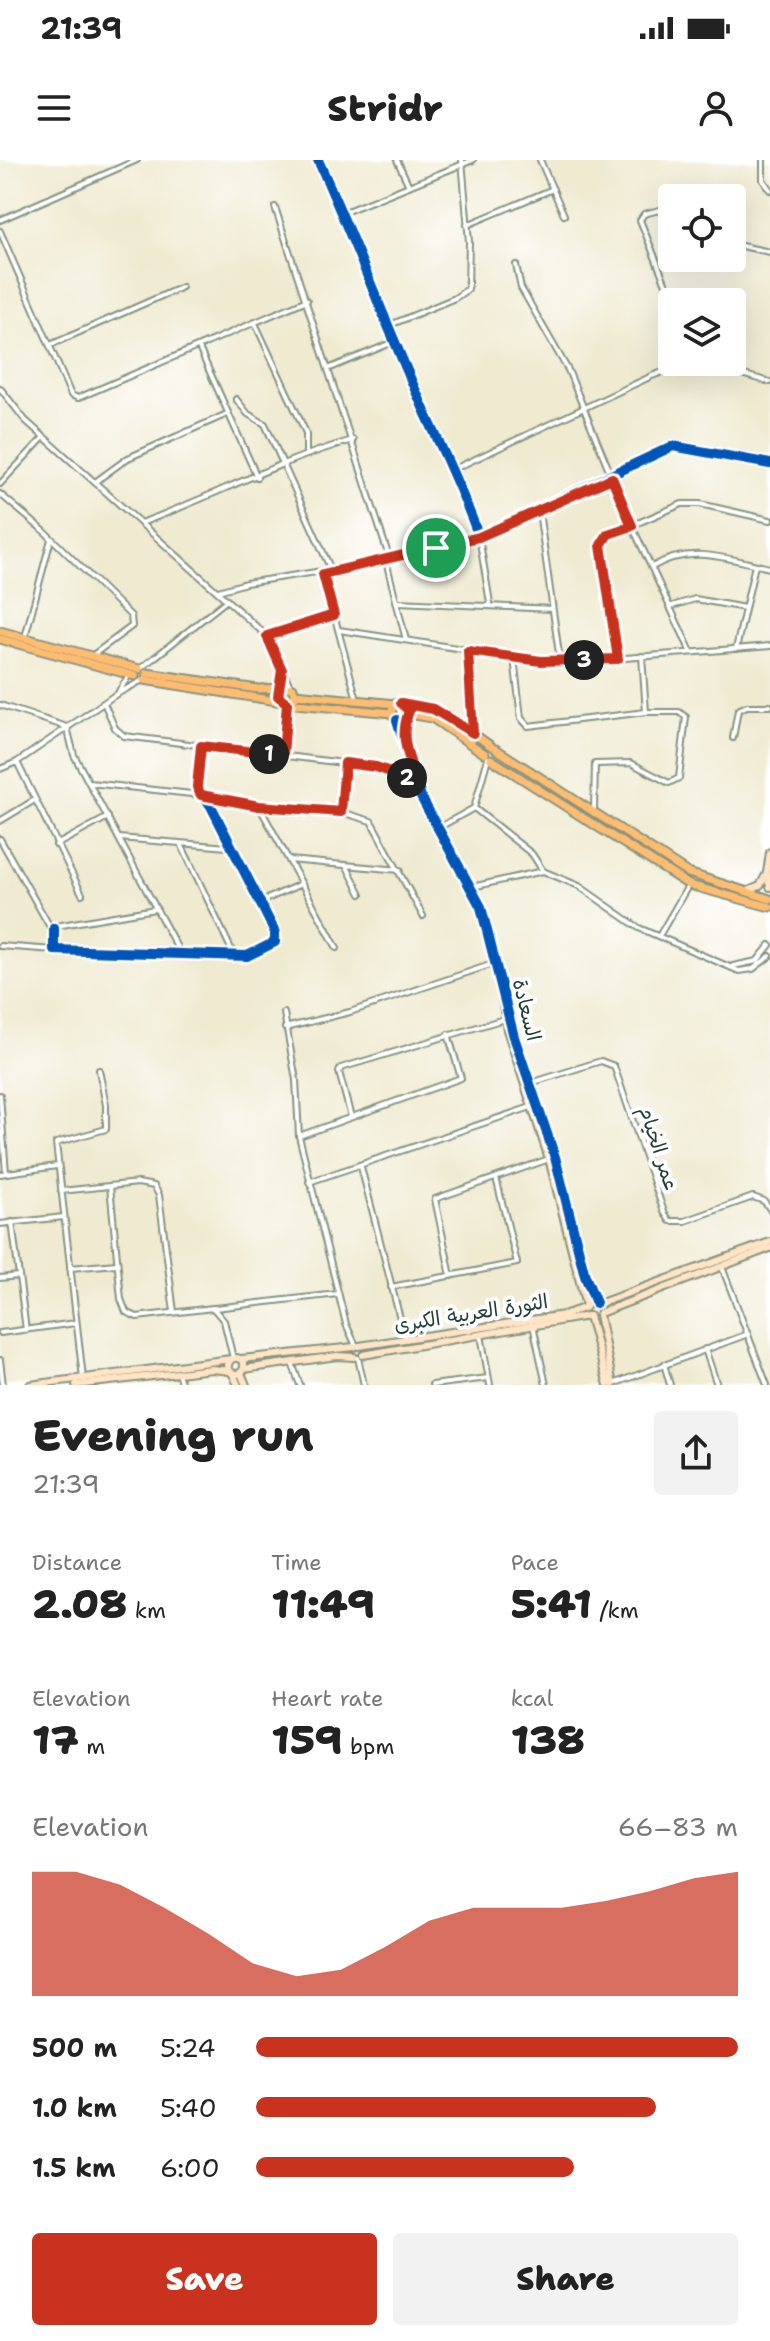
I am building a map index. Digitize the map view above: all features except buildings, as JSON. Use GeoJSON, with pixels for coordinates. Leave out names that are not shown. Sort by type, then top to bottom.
{"type":"FeatureCollection","features":[{"type":"Feature","properties":{"kind":"main road"},"geometry":{"type":"LineString","coordinates":[[0,631],[91,656],[140,674],[258,689],[400,717],[432,718],[689,885],[770,907]]}},
{"type":"Feature","properties":{"kind":"main road"},"geometry":{"type":"LineString","coordinates":[[0,639],[140,674],[287,695],[433,709],[688,873],[770,899]]}},
{"type":"Feature","properties":{"kind":"main road"},"geometry":{"type":"LineString","coordinates":[[399,704],[400,717]]}},
{"type":"Feature","properties":{"kind":"main road"},"geometry":{"type":"LineString","coordinates":[[399,704],[400,717]]}},
{"type":"Feature","properties":{"kind":"main road"},"geometry":{"type":"LineString","coordinates":[[488,757],[496,757],[494,748]]}},
{"type":"Feature","properties":{"kind":"street"},"geometry":{"type":"LineString","coordinates":[[0,220],[137,160]]}},
{"type":"Feature","properties":{"kind":"street"},"geometry":{"type":"LineString","coordinates":[[318,160],[454,469],[479,537],[490,603]]}},
{"type":"Feature","properties":{"kind":"street"},"geometry":{"type":"LineString","coordinates":[[397,160],[409,186]]}},
{"type":"Feature","properties":{"kind":"street"},"geometry":{"type":"LineString","coordinates":[[342,213],[473,160]]}},
{"type":"Feature","properties":{"kind":"street"},"geometry":{"type":"LineString","coordinates":[[540,160],[564,215]]}},
{"type":"Feature","properties":{"kind":"street"},"geometry":{"type":"LineString","coordinates":[[763,160],[763,180],[770,190]]}},
{"type":"Feature","properties":{"kind":"street"},"geometry":{"type":"LineString","coordinates":[[390,325],[455,298],[468,289],[462,162]]}},
{"type":"Feature","properties":{"kind":"street"},"geometry":{"type":"LineString","coordinates":[[467,225],[553,189]]}},
{"type":"Feature","properties":{"kind":"street"},"geometry":{"type":"LineString","coordinates":[[275,207],[353,440],[388,561],[406,641]]}},
{"type":"Feature","properties":{"kind":"street"},"geometry":{"type":"LineString","coordinates":[[658,210],[644,214],[640,220],[658,265]]}},
{"type":"Feature","properties":{"kind":"street"},"geometry":{"type":"LineString","coordinates":[[0,231],[71,395],[78,398],[307,300]]}},
{"type":"Feature","properties":{"kind":"street"},"geometry":{"type":"LineString","coordinates":[[746,247],[770,252]]}},
{"type":"Feature","properties":{"kind":"street"},"geometry":{"type":"LineString","coordinates":[[516,265],[521,288],[561,355],[632,526],[691,652]]}},
{"type":"Feature","properties":{"kind":"street"},"geometry":{"type":"LineString","coordinates":[[50,345],[182,287]]}},
{"type":"Feature","properties":{"kind":"street"},"geometry":{"type":"LineString","coordinates":[[255,323],[306,433],[306,454]]}},
{"type":"Feature","properties":{"kind":"street"},"geometry":{"type":"LineString","coordinates":[[328,369],[396,340]]}},
{"type":"Feature","properties":{"kind":"street"},"geometry":{"type":"LineString","coordinates":[[199,348],[257,477]]}},
{"type":"Feature","properties":{"kind":"street"},"geometry":{"type":"LineString","coordinates":[[746,375],[770,382]]}},
{"type":"Feature","properties":{"kind":"street"},"geometry":{"type":"LineString","coordinates":[[454,469],[658,376]]}},
{"type":"Feature","properties":{"kind":"street"},"geometry":{"type":"LineString","coordinates":[[0,388],[18,413],[267,636],[282,670],[287,695],[283,755]]}},
{"type":"Feature","properties":{"kind":"street"},"geometry":{"type":"LineString","coordinates":[[236,399],[248,414],[262,418],[332,572]]}},
{"type":"Feature","properties":{"kind":"street"},"geometry":{"type":"LineString","coordinates":[[95,482],[128,458],[227,414]]}},
{"type":"Feature","properties":{"kind":"street"},"geometry":{"type":"LineString","coordinates":[[0,484],[44,437]]}},
{"type":"Feature","properties":{"kind":"street"},"geometry":{"type":"LineString","coordinates":[[141,523],[306,454],[353,440]]}},
{"type":"Feature","properties":{"kind":"street"},"geometry":{"type":"LineString","coordinates":[[218,591],[246,583],[323,574],[388,561],[479,537],[680,445],[770,464]]}},
{"type":"Feature","properties":{"kind":"street"},"geometry":{"type":"LineString","coordinates":[[0,494],[133,619],[129,629],[91,656]]}},
{"type":"Feature","properties":{"kind":"street"},"geometry":{"type":"LineString","coordinates":[[618,659],[601,545],[608,534],[687,504],[770,520]]}},
{"type":"Feature","properties":{"kind":"street"},"geometry":{"type":"LineString","coordinates":[[539,511],[560,661]]}},
{"type":"Feature","properties":{"kind":"street"},"geometry":{"type":"LineString","coordinates":[[25,637],[51,539]]}},
{"type":"Feature","properties":{"kind":"street"},"geometry":{"type":"LineString","coordinates":[[652,567],[676,555],[691,553],[770,568]]}},
{"type":"Feature","properties":{"kind":"street"},"geometry":{"type":"LineString","coordinates":[[736,649],[755,565]]}},
{"type":"Feature","properties":{"kind":"street"},"geometry":{"type":"LineString","coordinates":[[323,574],[357,700]]}},
{"type":"Feature","properties":{"kind":"street"},"geometry":{"type":"LineString","coordinates":[[669,607],[695,599],[745,608]]}},
{"type":"Feature","properties":{"kind":"street"},"geometry":{"type":"LineString","coordinates":[[0,769],[17,762],[115,695],[227,600]]}},
{"type":"Feature","properties":{"kind":"street"},"geometry":{"type":"LineString","coordinates":[[398,602],[490,603],[552,609]]}},
{"type":"Feature","properties":{"kind":"street"},"geometry":{"type":"LineString","coordinates":[[267,636],[334,615]]}},
{"type":"Feature","properties":{"kind":"street"},"geometry":{"type":"LineString","coordinates":[[339,630],[514,658],[560,661],[770,646]]}},
{"type":"Feature","properties":{"kind":"street"},"geometry":{"type":"LineString","coordinates":[[468,651],[473,733]]}},
{"type":"Feature","properties":{"kind":"street"},"geometry":{"type":"LineString","coordinates":[[642,656],[646,712]]}},
{"type":"Feature","properties":{"kind":"street"},"geometry":{"type":"LineString","coordinates":[[514,658],[521,718],[528,726],[646,712],[674,711],[686,717],[679,778],[669,783],[627,762],[595,764],[594,812]]}},
{"type":"Feature","properties":{"kind":"street"},"geometry":{"type":"LineString","coordinates":[[115,695],[140,674]]}},
{"type":"Feature","properties":{"kind":"street"},"geometry":{"type":"LineString","coordinates":[[104,703],[111,722],[124,736],[376,767],[416,781]]}},
{"type":"Feature","properties":{"kind":"street"},"geometry":{"type":"LineString","coordinates":[[0,705],[67,727]]}},
{"type":"Feature","properties":{"kind":"street"},"geometry":{"type":"LineString","coordinates":[[733,738],[740,708],[770,706]]}},
{"type":"Feature","properties":{"kind":"street"},"geometry":{"type":"LineString","coordinates":[[285,1028],[350,1012],[496,966],[472,887],[438,828],[416,781],[402,735],[400,717]]}},
{"type":"Feature","properties":{"kind":"street"},"geometry":{"type":"LineString","coordinates":[[67,727],[68,742],[180,953]]}},
{"type":"Feature","properties":{"kind":"street"},"geometry":{"type":"LineString","coordinates":[[0,939],[1,946],[143,955],[180,953],[235,956],[261,952],[275,942],[275,932],[260,902],[229,847],[211,806],[197,787],[201,746]]}},
{"type":"Feature","properties":{"kind":"street"},"geometry":{"type":"LineString","coordinates":[[438,828],[474,808],[488,757]]}},
{"type":"Feature","properties":{"kind":"street"},"geometry":{"type":"LineString","coordinates":[[17,762],[33,801],[82,894]]}},
{"type":"Feature","properties":{"kind":"street"},"geometry":{"type":"LineString","coordinates":[[341,812],[345,763]]}},
{"type":"Feature","properties":{"kind":"street"},"geometry":{"type":"LineString","coordinates":[[90,783],[201,795],[259,806],[341,812],[371,821],[423,916]]}},
{"type":"Feature","properties":{"kind":"street"},"geometry":{"type":"LineString","coordinates":[[0,821],[33,801]]}},
{"type":"Feature","properties":{"kind":"street"},"geometry":{"type":"LineString","coordinates":[[259,806],[337,948]]}},
{"type":"Feature","properties":{"kind":"street"},"geometry":{"type":"LineString","coordinates":[[474,808],[525,848],[543,871],[579,886],[630,922],[739,971],[749,970],[770,956]]}},
{"type":"Feature","properties":{"kind":"street"},"geometry":{"type":"LineString","coordinates":[[56,845],[108,817]]}},
{"type":"Feature","properties":{"kind":"street"},"geometry":{"type":"LineString","coordinates":[[119,838],[182,846],[229,847]]}},
{"type":"Feature","properties":{"kind":"street"},"geometry":{"type":"LineString","coordinates":[[0,839],[39,913],[54,928],[54,950]]}},
{"type":"Feature","properties":{"kind":"street"},"geometry":{"type":"LineString","coordinates":[[182,846],[235,956]]}},
{"type":"Feature","properties":{"kind":"street"},"geometry":{"type":"LineString","coordinates":[[770,852],[767,873],[770,887]]}},
{"type":"Feature","properties":{"kind":"street"},"geometry":{"type":"LineString","coordinates":[[289,860],[400,870]]}},
{"type":"Feature","properties":{"kind":"street"},"geometry":{"type":"LineString","coordinates":[[346,865],[361,894]]}},
{"type":"Feature","properties":{"kind":"street"},"geometry":{"type":"LineString","coordinates":[[472,887],[543,871]]}},
{"type":"Feature","properties":{"kind":"street"},"geometry":{"type":"LineString","coordinates":[[740,891],[757,888],[767,873]]}},
{"type":"Feature","properties":{"kind":"street"},"geometry":{"type":"LineString","coordinates":[[260,902],[301,884]]}},
{"type":"Feature","properties":{"kind":"street"},"geometry":{"type":"LineString","coordinates":[[659,936],[689,885]]}},
{"type":"Feature","properties":{"kind":"street"},"geometry":{"type":"LineString","coordinates":[[54,928],[85,919],[155,909]]}},
{"type":"Feature","properties":{"kind":"street"},"geometry":{"type":"LineString","coordinates":[[730,966],[757,961],[770,945]]}},
{"type":"Feature","properties":{"kind":"street","name":"السعادة"},"geometry":{"type":"LineString","coordinates":[[496,966],[504,1019],[531,1107],[552,1158],[588,1316]]}},
{"type":"Feature","properties":{"kind":"street","name":"السعادة"},"geometry":{"type":"LineString","coordinates":[[496,966],[585,1276],[599,1314]]}},
{"type":"Feature","properties":{"kind":"street"},"geometry":{"type":"LineString","coordinates":[[284,1013],[296,1080],[299,1136],[364,1385]]}},
{"type":"Feature","properties":{"kind":"street"},"geometry":{"type":"LineString","coordinates":[[351,1117],[339,1070],[504,1019]]}},
{"type":"Feature","properties":{"kind":"street"},"geometry":{"type":"LineString","coordinates":[[299,1136],[461,1078],[448,1034]]}},
{"type":"Feature","properties":{"kind":"street","name":"عمر الخيام"},"geometry":{"type":"LineString","coordinates":[[529,1084],[601,1061],[610,1062],[617,1071],[664,1212],[670,1221],[685,1221],[753,1197],[764,1201],[770,1209]]}},
{"type":"Feature","properties":{"kind":"street"},"geometry":{"type":"LineString","coordinates":[[83,1381],[56,1141],[99,1133],[107,1126],[99,1070]]}},
{"type":"Feature","properties":{"kind":"street"},"geometry":{"type":"LineString","coordinates":[[0,1095],[3,1174],[58,1166]]}},
{"type":"Feature","properties":{"kind":"street"},"geometry":{"type":"LineString","coordinates":[[309,1182],[361,1167],[531,1107]]}},
{"type":"Feature","properties":{"kind":"street"},"geometry":{"type":"LineString","coordinates":[[451,1276],[435,1199],[552,1158]]}},
{"type":"Feature","properties":{"kind":"street"},"geometry":{"type":"LineString","coordinates":[[361,1167],[406,1340]]}},
{"type":"Feature","properties":{"kind":"street"},"geometry":{"type":"LineString","coordinates":[[391,1287],[517,1263],[496,1178]]}},
{"type":"Feature","properties":{"kind":"street"},"geometry":{"type":"LineString","coordinates":[[61,1191],[149,1183],[157,1189],[174,1312]]}},
{"type":"Feature","properties":{"kind":"street"},"geometry":{"type":"LineString","coordinates":[[110,1186],[117,1264],[126,1312],[137,1317],[338,1294]]}},
{"type":"Feature","properties":{"kind":"street"},"geometry":{"type":"LineString","coordinates":[[0,1224],[64,1217]]}},
{"type":"Feature","properties":{"kind":"street"},"geometry":{"type":"LineString","coordinates":[[12,1222],[26,1330]]}},
{"type":"Feature","properties":{"kind":"street"},"geometry":{"type":"LineString","coordinates":[[597,1303],[770,1245]]}},
{"type":"Feature","properties":{"kind":"street"},"geometry":{"type":"LineString","coordinates":[[612,1385],[599,1314],[721,1263]]}},
{"type":"Feature","properties":{"kind":"street"},"geometry":{"type":"LineString","coordinates":[[721,1263],[767,1385]]}},
{"type":"Feature","properties":{"kind":"street"},"geometry":{"type":"LineString","coordinates":[[70,1268],[117,1264]]}},
{"type":"Feature","properties":{"kind":"street"},"geometry":{"type":"LineString","coordinates":[[0,1278],[18,1276]]}},
{"type":"Feature","properties":{"kind":"street","name":"الثورة العربية الكبرى"},"geometry":{"type":"LineString","coordinates":[[533,1322],[597,1303]]}},
{"type":"Feature","properties":{"kind":"street"},"geometry":{"type":"LineString","coordinates":[[213,1308],[224,1321],[246,1385]]}},
{"type":"Feature","properties":{"kind":"street","name":"الثورة العربية الكبرى"},"geometry":{"type":"LineString","coordinates":[[30,1385],[200,1368],[231,1372],[291,1361],[358,1357],[480,1331],[599,1314]]}},
{"type":"Feature","properties":{"kind":"street"},"geometry":{"type":"LineString","coordinates":[[588,1316],[612,1385]]}},
{"type":"Feature","properties":{"kind":"street"},"geometry":{"type":"LineString","coordinates":[[533,1322],[546,1385]]}},
{"type":"Feature","properties":{"kind":"street"},"geometry":{"type":"LineString","coordinates":[[0,1333],[76,1323]]}},
{"type":"Feature","properties":{"kind":"street"},"geometry":{"type":"LineString","coordinates":[[480,1331],[490,1385]]}},
{"type":"Feature","properties":{"kind":"street","name":"الثورة العربية الكبرى"},"geometry":{"type":"LineString","coordinates":[[76,1385],[83,1381],[122,1383],[178,1374],[235,1359],[480,1331]]}},
{"type":"Feature","properties":{"kind":"street"},"geometry":{"type":"LineString","coordinates":[[612,1385],[748,1334]]}},
{"type":"Feature","properties":{"kind":"street"},"geometry":{"type":"LineString","coordinates":[[356,1346],[351,1352],[358,1357]]}},
{"type":"Feature","properties":{"kind":"street"},"geometry":{"type":"LineString","coordinates":[[705,1349],[717,1385]]}},
{"type":"Feature","properties":{"kind":"street"},"geometry":{"type":"LineString","coordinates":[[235,1359],[231,1372],[238,1385]]}},
{"type":"Feature","properties":{"kind":"street"},"geometry":{"type":"LineString","coordinates":[[0,1360],[3,1385]]}},
{"type":"Feature","properties":{"kind":"street"},"geometry":{"type":"LineString","coordinates":[[291,1361],[300,1385]]}},
{"type":"Feature","properties":{"kind":"street"},"geometry":{"type":"LineString","coordinates":[[664,1364],[670,1385]]}},
{"type":"Feature","properties":{"kind":"street"},"geometry":{"type":"LineString","coordinates":[[178,1374],[182,1385]]}},
{"type":"Feature","properties":{"kind":"street"},"geometry":{"type":"LineString","coordinates":[[432,1385],[488,1378]]}},
{"type":"Feature","properties":{"kind":"cycle path"},"geometry":{"type":"LineString","coordinates":[[318,160],[479,537],[673,446],[770,464]]}},
{"type":"Feature","properties":{"kind":"cycle path"},"geometry":{"type":"LineString","coordinates":[[397,720],[421,797],[481,907],[514,1037],[555,1157],[585,1276],[596,1303]]}},
{"type":"Feature","properties":{"kind":"cycle path"},"geometry":{"type":"LineString","coordinates":[[54,928],[54,950],[247,956],[275,942],[275,932],[211,806],[197,787],[201,746]]}},
{"type":"Feature","properties":{"kind":"route"},"geometry":{"type":"LineString","coordinates":[[612,478],[632,526],[608,534],[601,545],[618,659],[541,661],[468,651],[473,733],[433,709],[401,703],[409,711],[403,719],[402,735],[416,781],[376,767],[345,763],[341,812],[259,806],[201,795],[197,787],[201,746],[283,755],[287,703],[280,701],[278,696],[282,687],[282,670],[279,657],[267,636],[334,615],[323,574],[436,548],[479,537],[612,478]]}}]}
